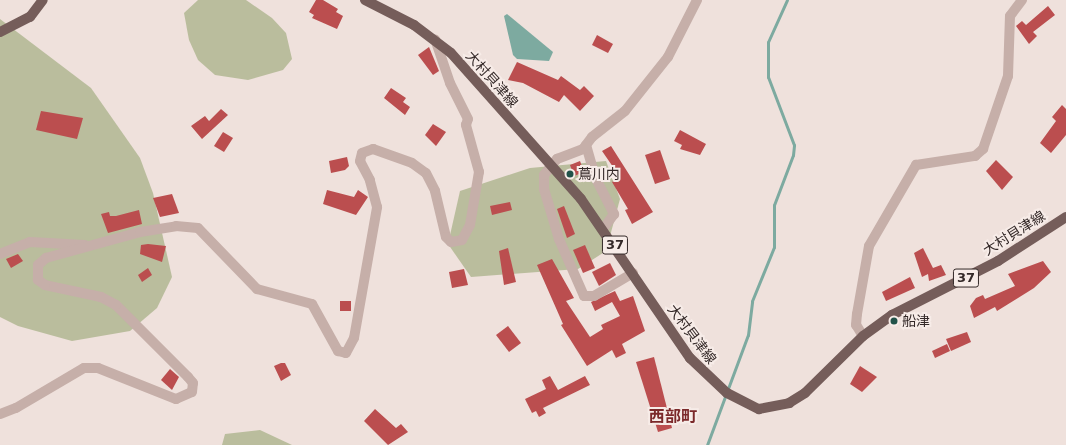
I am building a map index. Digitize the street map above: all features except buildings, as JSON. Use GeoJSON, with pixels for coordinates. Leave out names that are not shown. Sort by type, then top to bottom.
{"type":"FeatureCollection","features":[{"type":"Feature","properties":{"kind":"main road"},"geometry":{"type":"LineString","coordinates":[[0,32],[30,17],[43,0]]}},
{"type":"Feature","properties":{"kind":"main road","name":"大村貝津線"},"geometry":{"type":"LineString","coordinates":[[365,0],[435,39],[551,165],[604,229],[674,338],[707,376],[742,403],[759,409],[775,408],[805,393],[863,336],[892,315],[998,261],[1066,217]]}},
{"type":"Feature","properties":{"kind":"street"},"geometry":{"type":"LineString","coordinates":[[633,273],[594,296],[584,296],[560,239],[544,189],[544,175],[551,165],[586,145],[625,111],[668,57],[697,0]]}},
{"type":"Feature","properties":{"kind":"street"},"geometry":{"type":"LineString","coordinates":[[863,336],[856,325],[869,246],[916,164],[975,156],[982,149],[1008,76],[1010,16],[1022,0]]}},
{"type":"Feature","properties":{"kind":"street"},"geometry":{"type":"LineString","coordinates":[[0,414],[16,408],[84,368],[98,368],[176,399],[192,392],[193,383],[188,377],[116,305],[101,297],[45,285],[38,280],[38,265],[46,258],[161,228],[198,228],[257,288],[273,296],[299,298],[312,304],[338,351],[346,353],[354,338],[377,207],[370,180],[360,162],[362,153],[373,149],[412,163],[426,173],[435,190],[446,237],[451,242],[462,240],[470,225],[479,172],[466,125],[468,119],[453,89],[435,39]]}},
{"type":"Feature","properties":{"kind":"street"},"geometry":{"type":"LineString","coordinates":[[586,145],[594,177],[614,214],[604,229]]}},
{"type":"Feature","properties":{"kind":"street"},"geometry":{"type":"LineString","coordinates":[[0,254],[30,242],[95,245]]}},
{"type":"Feature","properties":{"kind":"green space"},"geometry":{"type":"Polygon","coordinates":[[[198,0],[246,0],[272,18],[286,33],[292,59],[283,70],[248,80],[215,75],[198,60],[189,40],[184,13],[198,0]]]}},
{"type":"Feature","properties":{"kind":"green space"},"geometry":{"type":"Polygon","coordinates":[[[0,19],[91,88],[140,158],[153,193],[172,277],[157,308],[130,331],[72,341],[18,326],[0,317],[0,19]]]}},
{"type":"Feature","properties":{"kind":"green space"},"geometry":{"type":"Polygon","coordinates":[[[606,161],[620,199],[606,251],[578,269],[471,277],[448,244],[460,191],[530,168],[606,161]]]}},
{"type":"Feature","properties":{"kind":"green space"},"geometry":{"type":"Polygon","coordinates":[[[260,430],[292,445],[222,445],[225,434],[260,430]]]}},
{"type":"Feature","properties":{"kind":"water"},"geometry":{"type":"Polygon","coordinates":[[[507,14],[553,52],[549,61],[517,59],[513,55],[504,16],[507,14]]]}},
{"type":"Feature","properties":{"kind":"waterway"},"geometry":{"type":"LineString","coordinates":[[707,445],[748,335],[752,301],[774,247],[774,205],[793,155],[794,145],[768,77],[768,42],[787,0]]}},
{"type":"Feature","properties":{"kind":"place","name":"蔦川内"},"geometry":{"type":"Point","coordinates":[570,174]}},
{"type":"Feature","properties":{"kind":"place","name":"船津"},"geometry":{"type":"Point","coordinates":[894,321]}},
{"type":"Feature","properties":{"kind":"district","name":"西部町"},"geometry":{"type":"Point","coordinates":[673,417]}}]}
